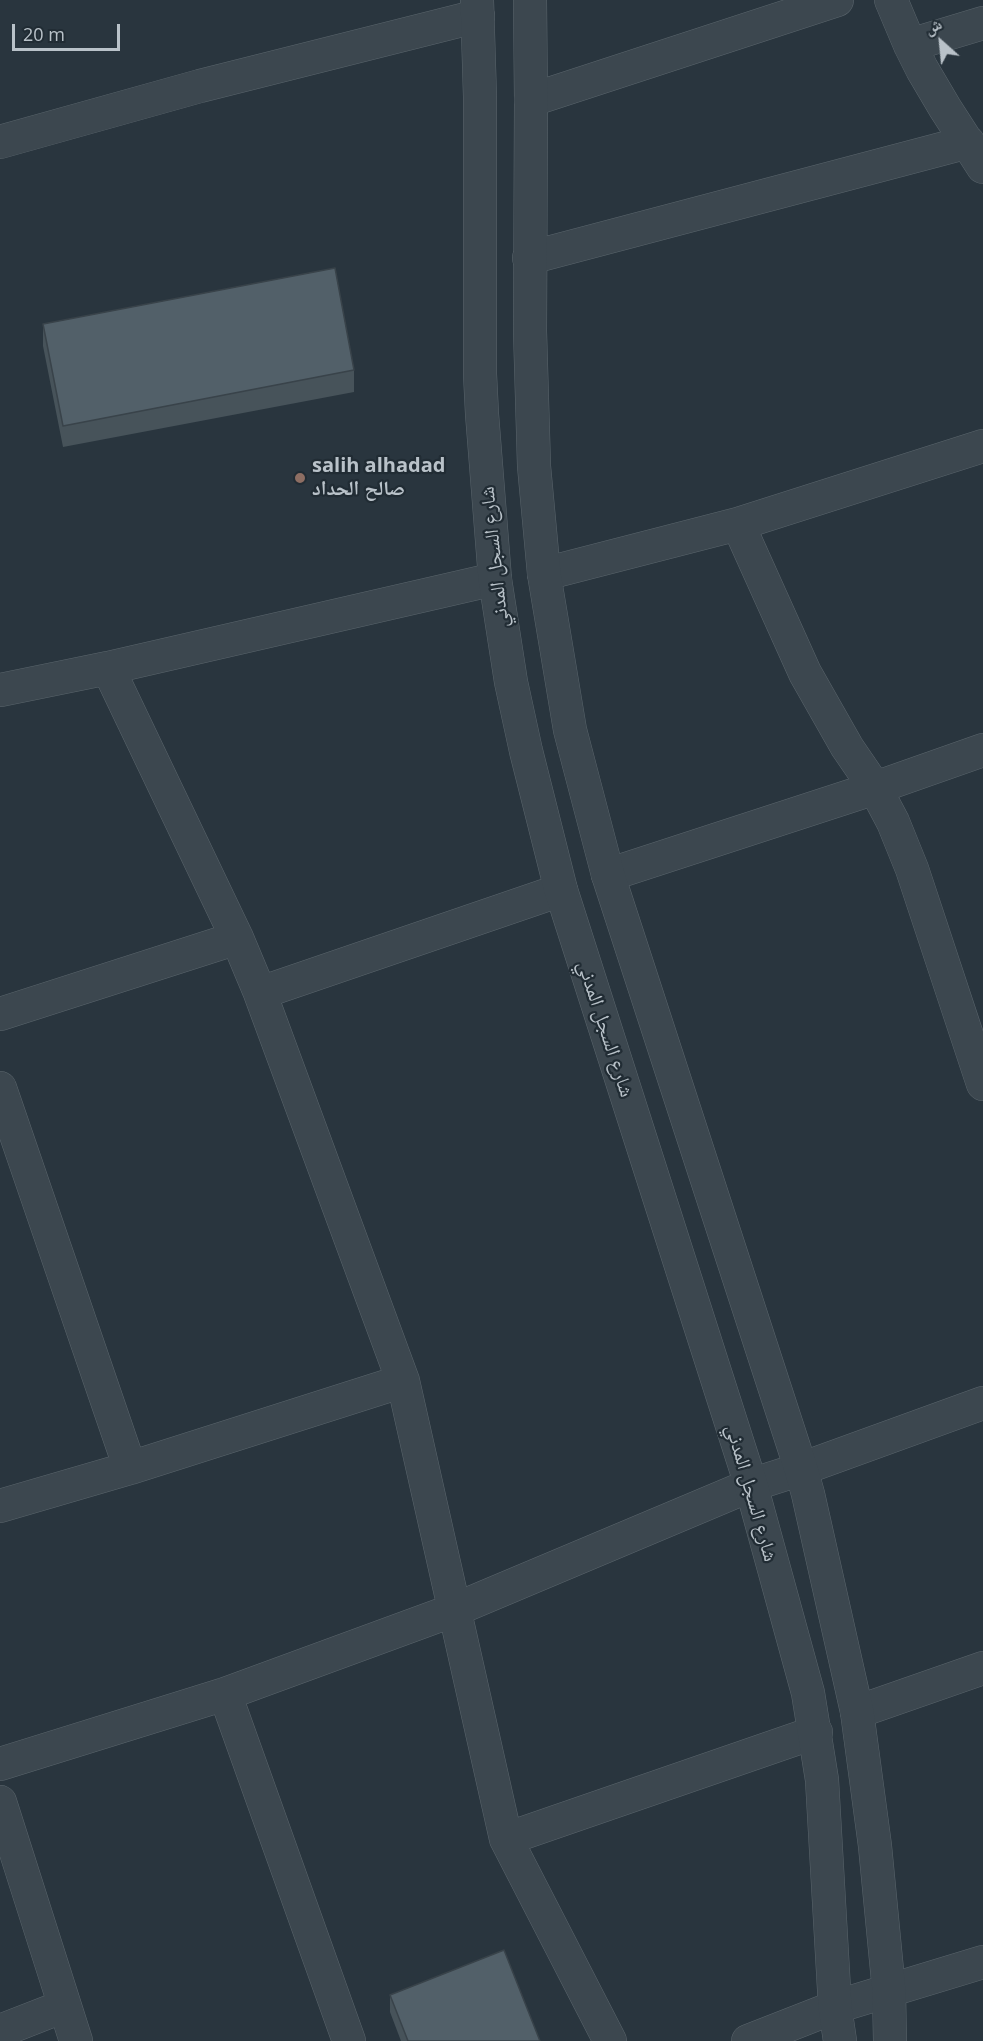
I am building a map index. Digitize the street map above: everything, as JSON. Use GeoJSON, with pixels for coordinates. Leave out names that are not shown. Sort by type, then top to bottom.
{"type":"FeatureCollection","features":[{"type":"Feature","properties":{"kind":"street"},"geometry":{"type":"LineString","coordinates":[[530,0],[530,331],[534,466],[544,574],[570,730],[608,875],[801,1469],[857,1713],[875,1846],[889,1991],[890,2041]]}},
{"type":"Feature","properties":{"kind":"street"},"geometry":{"type":"LineString","coordinates":[[531,100],[837,0]]}},
{"type":"Feature","properties":{"kind":"street"},"geometry":{"type":"LineString","coordinates":[[530,258],[975,154],[945,108],[910,45],[891,0]]}},
{"type":"Feature","properties":{"kind":"street"},"geometry":{"type":"LineString","coordinates":[[0,142],[477,8]]}},
{"type":"Feature","properties":{"kind":"street","name":"شارع السجل المدني"},"geometry":{"type":"LineString","coordinates":[[477,8],[480,97],[480,374],[495,579],[510,682],[561,890],[751,1485],[808,1693],[816,1732],[826,1825],[835,2007],[840,2041]]}},
{"type":"Feature","properties":{"kind":"street"},"geometry":{"type":"LineString","coordinates":[[910,45],[983,23]]}},
{"type":"Feature","properties":{"kind":"street"},"geometry":{"type":"LineString","coordinates":[[544,574],[738,524],[983,446]]}},
{"type":"Feature","properties":{"kind":"street"},"geometry":{"type":"LineString","coordinates":[[738,524],[805,673],[847,747],[875,788],[892,822],[912,870],[983,1084]]}},
{"type":"Feature","properties":{"kind":"street"},"geometry":{"type":"LineString","coordinates":[[0,690],[108,668],[495,579]]}},
{"type":"Feature","properties":{"kind":"street"},"geometry":{"type":"LineString","coordinates":[[108,668],[237,938],[260,993],[403,1381],[506,1839],[610,2041]]}},
{"type":"Feature","properties":{"kind":"street"},"geometry":{"type":"LineString","coordinates":[[608,875],[875,788],[983,750]]}},
{"type":"Feature","properties":{"kind":"street"},"geometry":{"type":"LineString","coordinates":[[260,993],[561,890]]}},
{"type":"Feature","properties":{"kind":"street"},"geometry":{"type":"LineString","coordinates":[[0,1014],[237,938]]}},
{"type":"Feature","properties":{"kind":"street"},"geometry":{"type":"LineString","coordinates":[[0,1088],[130,1468]]}},
{"type":"Feature","properties":{"kind":"street"},"geometry":{"type":"LineString","coordinates":[[0,1506],[130,1468],[403,1381]]}},
{"type":"Feature","properties":{"kind":"street"},"geometry":{"type":"LineString","coordinates":[[0,1764],[225,1694],[454,1610],[751,1485],[983,1403]]}},
{"type":"Feature","properties":{"kind":"street"},"geometry":{"type":"LineString","coordinates":[[857,1713],[983,1668]]}},
{"type":"Feature","properties":{"kind":"street"},"geometry":{"type":"LineString","coordinates":[[225,1694],[350,2041]]}},
{"type":"Feature","properties":{"kind":"street"},"geometry":{"type":"LineString","coordinates":[[506,1839],[816,1732]]}},
{"type":"Feature","properties":{"kind":"street"},"geometry":{"type":"LineString","coordinates":[[0,1802],[76,2041]]}},
{"type":"Feature","properties":{"kind":"street"},"geometry":{"type":"LineString","coordinates":[[748,2041],[835,2007],[983,1962]]}},
{"type":"Feature","properties":{"kind":"street"},"geometry":{"type":"LineString","coordinates":[[0,2031],[64,2006]]}},
{"type":"Feature","properties":{"kind":"building"},"geometry":{"type":"Polygon","coordinates":[[[335,268],[354,370],[63,426],[43,324],[335,268]]]}},
{"type":"Feature","properties":{"kind":"building"},"geometry":{"type":"Polygon","coordinates":[[[504,1950],[540,2041],[408,2041],[390,1995],[504,1950]]]}},
{"type":"Feature","properties":{"kind":"place","name":"salih alhadad صالح الحداد"},"geometry":{"type":"Point","coordinates":[300,478]}}]}
